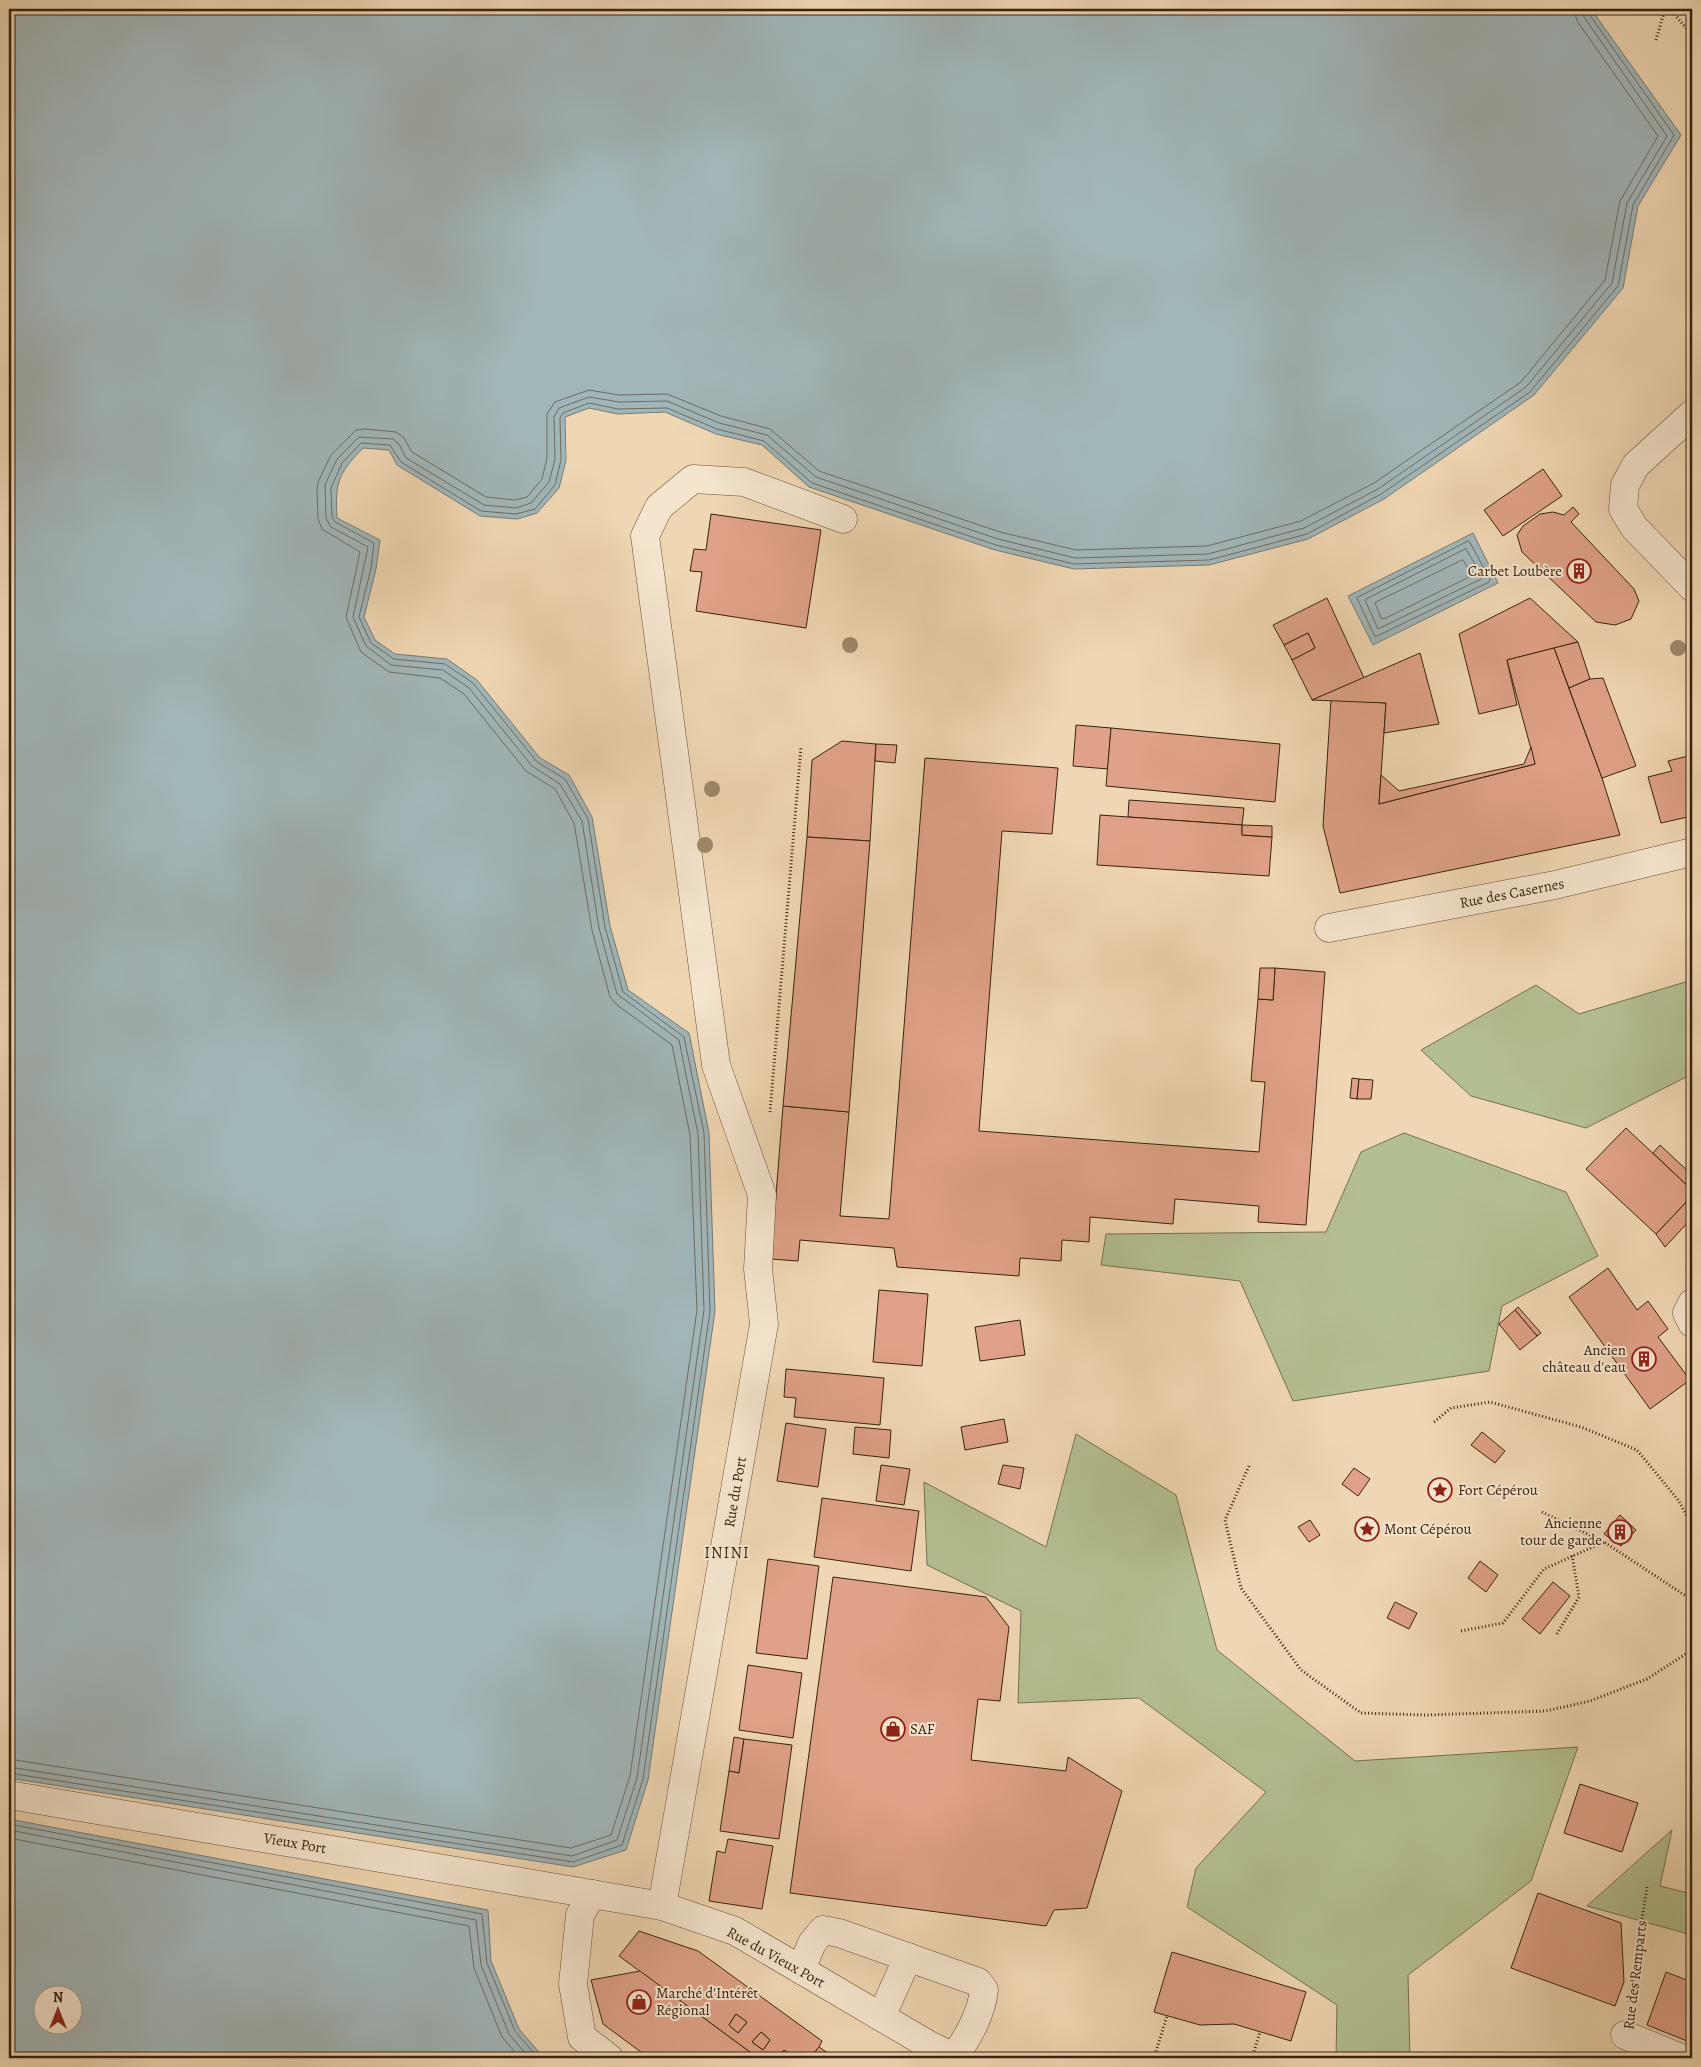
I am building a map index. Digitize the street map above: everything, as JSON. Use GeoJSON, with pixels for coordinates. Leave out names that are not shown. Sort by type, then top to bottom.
{"type":"FeatureCollection","features":[{"type":"Feature","properties":{"kind":"street"},"geometry":{"type":"LineString","coordinates":[[1692,414],[1636,465],[1625,485],[1623,508],[1634,527],[1692,586]]}},
{"type":"Feature","properties":{"kind":"street","name":"Rue du Port"},"geometry":{"type":"LineString","coordinates":[[662,1906],[764,1324],[758,1269],[762,1195],[716,1065],[645,536],[659,507],[693,479],[744,482],[843,519]]}},
{"type":"Feature","properties":{"kind":"street","name":"Rue des Casernes"},"geometry":{"type":"LineString","coordinates":[[1330,928],[1555,885],[1692,852]]}},
{"type":"Feature","properties":{"kind":"street"},"geometry":{"type":"LineString","coordinates":[[1692,1303],[1687,1313],[1692,1323]]}},
{"type":"Feature","properties":{"kind":"street","name":"Vieux Port"},"geometry":{"type":"LineString","coordinates":[[9,1795],[587,1893]]}},
{"type":"Feature","properties":{"kind":"street"},"geometry":{"type":"LineString","coordinates":[[587,1893],[580,1915],[573,1984],[582,2038],[609,2058]]}},
{"type":"Feature","properties":{"kind":"street","name":"Rue du Vieux Port"},"geometry":{"type":"LineString","coordinates":[[587,1893],[662,1906],[735,1931],[955,2058]]}},
{"type":"Feature","properties":{"kind":"street"},"geometry":{"type":"LineString","coordinates":[[801,1970],[812,1943],[823,1930],[839,1933],[978,1982],[984,1990],[976,2021],[955,2058]]}},
{"type":"Feature","properties":{"kind":"street"},"geometry":{"type":"LineString","coordinates":[[881,2017],[908,1957]]}},
{"type":"Feature","properties":{"kind":"street","name":"Rue des Remparts"},"geometry":{"type":"LineString","coordinates":[[1625,2035],[1681,2058]]}},
{"type":"Feature","properties":{"kind":"path"},"geometry":{"type":"LineString","coordinates":[[1656,40],[1665,9]]}},
{"type":"Feature","properties":{"kind":"path"},"geometry":{"type":"LineString","coordinates":[[1670,9],[1692,36]]}},
{"type":"Feature","properties":{"kind":"path"},"geometry":{"type":"LineString","coordinates":[[769,1118],[802,747]]}},
{"type":"Feature","properties":{"kind":"path"},"geometry":{"type":"LineString","coordinates":[[1434,1422],[1451,1408],[1490,1402],[1581,1427],[1637,1450],[1679,1501],[1692,1526]]}},
{"type":"Feature","properties":{"kind":"path"},"geometry":{"type":"LineString","coordinates":[[1249,1466],[1225,1520],[1241,1588],[1301,1670],[1361,1714],[1425,1715],[1546,1711],[1590,1701],[1646,1679],[1692,1650]]}},
{"type":"Feature","properties":{"kind":"path"},"geometry":{"type":"LineString","coordinates":[[1542,1512],[1604,1542],[1692,1600]]}},
{"type":"Feature","properties":{"kind":"path"},"geometry":{"type":"LineString","coordinates":[[1461,1631],[1503,1624],[1544,1569],[1604,1542]]}},
{"type":"Feature","properties":{"kind":"path"},"geometry":{"type":"LineString","coordinates":[[1557,1634],[1579,1597],[1572,1555]]}},
{"type":"Feature","properties":{"kind":"path","name":"Rue des Remparts"},"geometry":{"type":"LineString","coordinates":[[1625,2035],[1646,1887]]}},
{"type":"Feature","properties":{"kind":"path"},"geometry":{"type":"LineString","coordinates":[[1154,2058],[1167,2016]]}},
{"type":"Feature","properties":{"kind":"path"},"geometry":{"type":"LineString","coordinates":[[1252,2058],[1260,2032]]}},
{"type":"Feature","properties":{"kind":"green space"},"geometry":{"type":"Polygon","coordinates":[[[1692,980],[1692,1074],[1586,1128],[1471,1096],[1421,1050],[1536,985],[1579,1014],[1692,980]]]}},
{"type":"Feature","properties":{"kind":"green space"},"geometry":{"type":"Polygon","coordinates":[[[1404,1133],[1566,1192],[1598,1256],[1502,1306],[1489,1371],[1293,1401],[1240,1281],[1101,1265],[1106,1234],[1326,1232],[1361,1152],[1404,1133]]]}},
{"type":"Feature","properties":{"kind":"green space"},"geometry":{"type":"Polygon","coordinates":[[[1076,1434],[1176,1495],[1217,1650],[1355,1761],[1578,1747],[1531,1881],[1408,1975],[1410,2058],[1336,2058],[1337,2005],[1187,1907],[1196,1868],[1266,1792],[1139,1698],[1018,1703],[1021,1611],[927,1565],[924,1482],[1046,1547],[1076,1434]]]}},
{"type":"Feature","properties":{"kind":"green space"},"geometry":{"type":"Polygon","coordinates":[[[1672,1830],[1660,1886],[1692,1894],[1692,1935],[1587,1906],[1672,1830]]]}},
{"type":"Feature","properties":{"kind":"water"},"geometry":{"type":"Polygon","coordinates":[[[9,9],[1591,9],[1681,135],[1638,206],[1623,288],[1534,395],[1384,499],[1308,539],[1209,565],[1074,569],[995,550],[809,487],[762,445],[716,434],[665,412],[618,414],[589,408],[565,417],[566,460],[559,488],[537,513],[517,519],[480,516],[397,465],[389,450],[363,448],[343,472],[338,487],[337,518],[380,540],[376,569],[364,617],[375,640],[395,654],[447,659],[477,680],[540,758],[569,775],[592,817],[610,926],[628,990],[689,1033],[709,1133],[715,1311],[648,1780],[626,1850],[573,1867],[9,1778],[9,9]]]}},
{"type":"Feature","properties":{"kind":"water"},"geometry":{"type":"Polygon","coordinates":[[[1473,533],[1498,583],[1373,645],[1348,596],[1473,533]]]}},
{"type":"Feature","properties":{"kind":"water"},"geometry":{"type":"Polygon","coordinates":[[[9,1819],[488,1910],[491,1961],[519,2029],[544,2058],[9,2058],[9,1819]]]}},
{"type":"Feature","properties":{"kind":"building"},"geometry":{"type":"Polygon","coordinates":[[[1543,469],[1562,496],[1503,536],[1484,510],[1543,469]]]}},
{"type":"Feature","properties":{"kind":"building","name":"Carbet Loubère"},"geometry":{"type":"Polygon","coordinates":[[[1573,507],[1579,514],[1571,522],[1634,589],[1639,601],[1631,619],[1615,625],[1596,622],[1522,552],[1517,535],[1523,526],[1540,514],[1553,512],[1564,515],[1573,507]]]}},
{"type":"Feature","properties":{"kind":"building"},"geometry":{"type":"Polygon","coordinates":[[[711,514],[821,530],[806,628],[696,611],[702,572],[690,571],[694,549],[706,550],[711,514]]]}},
{"type":"Feature","properties":{"kind":"building"},"geometry":{"type":"Polygon","coordinates":[[[1327,598],[1364,678],[1312,700],[1292,660],[1315,648],[1308,633],[1284,645],[1273,625],[1327,598]]]}},
{"type":"Feature","properties":{"kind":"building"},"geometry":{"type":"Polygon","coordinates":[[[1530,598],[1578,642],[1507,660],[1517,705],[1479,714],[1459,634],[1530,598]]]}},
{"type":"Feature","properties":{"kind":"building"},"geometry":{"type":"Polygon","coordinates":[[[1308,633],[1315,648],[1292,660],[1284,645],[1308,633]]]}},
{"type":"Feature","properties":{"kind":"building"},"geometry":{"type":"Polygon","coordinates":[[[1578,642],[1590,679],[1569,688],[1554,648],[1578,642]]]}},
{"type":"Feature","properties":{"kind":"building"},"geometry":{"type":"Polygon","coordinates":[[[1554,648],[1602,778],[1620,835],[1340,893],[1323,826],[1331,699],[1386,703],[1379,804],[1535,764],[1507,660],[1554,648]]]}},
{"type":"Feature","properties":{"kind":"building"},"geometry":{"type":"Polygon","coordinates":[[[1420,653],[1439,724],[1384,733],[1386,703],[1312,700],[1420,653]]]}},
{"type":"Feature","properties":{"kind":"building"},"geometry":{"type":"Polygon","coordinates":[[[1603,678],[1636,766],[1602,778],[1569,688],[1590,679],[1603,678]]]}},
{"type":"Feature","properties":{"kind":"building"},"geometry":{"type":"Polygon","coordinates":[[[1076,725],[1111,728],[1108,769],[1073,766],[1076,725]]]}},
{"type":"Feature","properties":{"kind":"building"},"geometry":{"type":"Polygon","coordinates":[[[1111,728],[1280,744],[1275,802],[1106,786],[1111,728]]]}},
{"type":"Feature","properties":{"kind":"building"},"geometry":{"type":"Polygon","coordinates":[[[842,741],[876,744],[870,841],[807,837],[812,760],[842,741]]]}},
{"type":"Feature","properties":{"kind":"building"},"geometry":{"type":"Polygon","coordinates":[[[876,744],[897,745],[895,763],[875,761],[876,744]]]}},
{"type":"Feature","properties":{"kind":"building"},"geometry":{"type":"Polygon","coordinates":[[[1531,747],[1535,764],[1379,804],[1381,775],[1399,791],[1524,764],[1531,747]]]}},
{"type":"Feature","properties":{"kind":"building"},"geometry":{"type":"Polygon","coordinates":[[[1692,755],[1692,816],[1661,823],[1648,777],[1672,771],[1668,761],[1692,755]]]}},
{"type":"Feature","properties":{"kind":"building"},"geometry":{"type":"Polygon","coordinates":[[[925,758],[1058,768],[1052,834],[1002,831],[979,1131],[1259,1152],[1265,1082],[1251,1081],[1258,999],[1273,1000],[1275,968],[1325,972],[1306,1225],[1258,1222],[1259,1206],[1175,1199],[1173,1224],[1090,1217],[1089,1242],[1062,1240],[1061,1261],[1020,1258],[1019,1276],[897,1267],[894,1248],[800,1240],[798,1261],[771,1259],[783,1106],[849,1112],[840,1216],[889,1219],[925,758]]]}},
{"type":"Feature","properties":{"kind":"building"},"geometry":{"type":"Polygon","coordinates":[[[1129,800],[1244,808],[1242,825],[1128,817],[1129,800]]]}},
{"type":"Feature","properties":{"kind":"building"},"geometry":{"type":"Polygon","coordinates":[[[1100,815],[1242,825],[1242,835],[1272,837],[1269,876],[1097,865],[1100,815]]]}},
{"type":"Feature","properties":{"kind":"building"},"geometry":{"type":"Polygon","coordinates":[[[1242,825],[1272,826],[1272,837],[1242,835],[1242,825]]]}},
{"type":"Feature","properties":{"kind":"building"},"geometry":{"type":"Polygon","coordinates":[[[807,837],[870,841],[849,1112],[783,1106],[807,837]]]}},
{"type":"Feature","properties":{"kind":"building"},"geometry":{"type":"Polygon","coordinates":[[[1260,968],[1275,968],[1273,1000],[1258,999],[1260,968]]]}},
{"type":"Feature","properties":{"kind":"building"},"geometry":{"type":"Polygon","coordinates":[[[1352,1078],[1359,1079],[1357,1099],[1350,1098],[1352,1078]]]}},
{"type":"Feature","properties":{"kind":"building"},"geometry":{"type":"Polygon","coordinates":[[[1359,1079],[1373,1080],[1371,1099],[1357,1099],[1359,1079]]]}},
{"type":"Feature","properties":{"kind":"building"},"geometry":{"type":"Polygon","coordinates":[[[1626,1128],[1692,1190],[1692,1196],[1656,1234],[1586,1169],[1626,1128]]]}},
{"type":"Feature","properties":{"kind":"building"},"geometry":{"type":"Polygon","coordinates":[[[1660,1145],[1692,1175],[1692,1190],[1653,1153],[1660,1145]]]}},
{"type":"Feature","properties":{"kind":"building"},"geometry":{"type":"Polygon","coordinates":[[[1692,1196],[1692,1218],[1665,1247],[1656,1234],[1692,1196]]]}},
{"type":"Feature","properties":{"kind":"building","name":"Ancien château d'eau"},"geometry":{"type":"Polygon","coordinates":[[[1608,1268],[1637,1310],[1648,1301],[1668,1329],[1658,1337],[1690,1380],[1650,1409],[1569,1297],[1608,1268]]]}},
{"type":"Feature","properties":{"kind":"building"},"geometry":{"type":"Polygon","coordinates":[[[879,1290],[928,1294],[922,1366],[873,1362],[879,1290]]]}},
{"type":"Feature","properties":{"kind":"building"},"geometry":{"type":"Polygon","coordinates":[[[1518,1307],[1541,1333],[1537,1336],[1515,1310],[1518,1307]]]}},
{"type":"Feature","properties":{"kind":"building"},"geometry":{"type":"Polygon","coordinates":[[[1515,1310],[1537,1336],[1520,1350],[1499,1324],[1515,1310]]]}},
{"type":"Feature","properties":{"kind":"building"},"geometry":{"type":"Polygon","coordinates":[[[1020,1320],[1025,1355],[980,1361],[975,1327],[1020,1320]]]}},
{"type":"Feature","properties":{"kind":"building"},"geometry":{"type":"Polygon","coordinates":[[[786,1369],[884,1378],[880,1425],[794,1417],[796,1398],[784,1397],[786,1369]]]}},
{"type":"Feature","properties":{"kind":"building"},"geometry":{"type":"Polygon","coordinates":[[[1004,1419],[1008,1442],[965,1450],[961,1427],[1004,1419]]]}},
{"type":"Feature","properties":{"kind":"building"},"geometry":{"type":"Polygon","coordinates":[[[786,1423],[826,1429],[818,1487],[777,1481],[786,1423]]]}},
{"type":"Feature","properties":{"kind":"building"},"geometry":{"type":"Polygon","coordinates":[[[855,1427],[891,1430],[889,1458],[853,1454],[855,1427]]]}},
{"type":"Feature","properties":{"kind":"building"},"geometry":{"type":"Polygon","coordinates":[[[1482,1432],[1505,1451],[1495,1463],[1471,1445],[1482,1432]]]}},
{"type":"Feature","properties":{"kind":"building"},"geometry":{"type":"Polygon","coordinates":[[[881,1465],[910,1469],[904,1505],[876,1501],[881,1465]]]}},
{"type":"Feature","properties":{"kind":"building"},"geometry":{"type":"Polygon","coordinates":[[[1003,1465],[1024,1468],[1020,1489],[998,1484],[1003,1465]]]}},
{"type":"Feature","properties":{"kind":"building"},"geometry":{"type":"Polygon","coordinates":[[[1354,1468],[1370,1479],[1358,1496],[1342,1484],[1354,1468]]]}},
{"type":"Feature","properties":{"kind":"building"},"geometry":{"type":"Polygon","coordinates":[[[822,1498],[919,1511],[911,1571],[814,1557],[822,1498]]]}},
{"type":"Feature","properties":{"kind":"building","name":"Ancienne tour de garde"},"geometry":{"type":"Polygon","coordinates":[[[1620,1515],[1636,1530],[1621,1546],[1604,1534],[1620,1515]]]}},
{"type":"Feature","properties":{"kind":"building"},"geometry":{"type":"Polygon","coordinates":[[[1310,1520],[1320,1535],[1309,1542],[1298,1527],[1310,1520]]]}},
{"type":"Feature","properties":{"kind":"building"},"geometry":{"type":"Polygon","coordinates":[[[768,1559],[819,1566],[807,1659],[756,1653],[768,1559]]]}},
{"type":"Feature","properties":{"kind":"building"},"geometry":{"type":"Polygon","coordinates":[[[1480,1561],[1498,1575],[1486,1592],[1468,1578],[1480,1561]]]}},
{"type":"Feature","properties":{"kind":"building","name":"SAF"},"geometry":{"type":"Polygon","coordinates":[[[833,1577],[986,1597],[1009,1627],[1000,1701],[978,1699],[971,1760],[1066,1771],[1068,1757],[1122,1791],[1087,1908],[1054,1910],[1046,1926],[790,1893],[833,1577]]]}},
{"type":"Feature","properties":{"kind":"building"},"geometry":{"type":"Polygon","coordinates":[[[1553,1582],[1570,1596],[1540,1634],[1522,1619],[1553,1582]]]}},
{"type":"Feature","properties":{"kind":"building"},"geometry":{"type":"Polygon","coordinates":[[[1395,1602],[1417,1613],[1409,1629],[1387,1618],[1395,1602]]]}},
{"type":"Feature","properties":{"kind":"building"},"geometry":{"type":"Polygon","coordinates":[[[748,1665],[802,1673],[793,1738],[739,1730],[748,1665]]]}},
{"type":"Feature","properties":{"kind":"building"},"geometry":{"type":"Polygon","coordinates":[[[734,1737],[744,1739],[739,1773],[729,1771],[734,1737]]]}},
{"type":"Feature","properties":{"kind":"building"},"geometry":{"type":"Polygon","coordinates":[[[744,1739],[792,1745],[779,1839],[720,1831],[729,1771],[739,1773],[744,1739]]]}},
{"type":"Feature","properties":{"kind":"building"},"geometry":{"type":"Polygon","coordinates":[[[1580,1784],[1638,1803],[1622,1852],[1564,1833],[1580,1784]]]}},
{"type":"Feature","properties":{"kind":"building"},"geometry":{"type":"Polygon","coordinates":[[[728,1839],[773,1846],[762,1909],[709,1901],[717,1851],[725,1853],[728,1839]]]}},
{"type":"Feature","properties":{"kind":"building"},"geometry":{"type":"Polygon","coordinates":[[[1538,1893],[1621,1923],[1624,1982],[1615,2006],[1511,1968],[1538,1893]]]}},
{"type":"Feature","properties":{"kind":"building"},"geometry":{"type":"Polygon","coordinates":[[[639,1931],[698,1951],[822,2041],[810,2058],[794,2058],[784,2050],[778,2058],[758,2058],[619,1956],[639,1931]],[[736,2014],[729,2025],[738,2033],[747,2022],[736,2014]],[[761,2032],[752,2042],[763,2050],[770,2040],[761,2032]]]}},
{"type":"Feature","properties":{"kind":"building"},"geometry":{"type":"Polygon","coordinates":[[[1172,1952],[1306,1992],[1291,2041],[1234,2024],[1200,2025],[1154,2012],[1172,1952]]]}},
{"type":"Feature","properties":{"kind":"building","name":"Marché d'Intérêt Régional"},"geometry":{"type":"Polygon","coordinates":[[[640,1971],[758,2058],[649,2058],[603,2024],[591,1980],[640,1971]]]}},
{"type":"Feature","properties":{"kind":"building"},"geometry":{"type":"Polygon","coordinates":[[[1666,1972],[1692,1982],[1692,2043],[1647,2025],[1666,1972]]]}},
{"type":"Feature","properties":{"kind":"building"},"geometry":{"type":"Polygon","coordinates":[[[736,2014],[747,2022],[738,2033],[729,2025],[736,2014]]]}},
{"type":"Feature","properties":{"kind":"building"},"geometry":{"type":"Polygon","coordinates":[[[761,2032],[770,2040],[763,2050],[752,2042],[761,2032]]]}},
{"type":"Feature","properties":{"kind":"building"},"geometry":{"type":"Polygon","coordinates":[[[819,2047],[835,2058],[810,2058],[819,2047]]]}},
{"type":"Feature","properties":{"kind":"building"},"geometry":{"type":"Polygon","coordinates":[[[784,2050],[794,2058],[778,2058],[784,2050]]]}},
{"type":"Feature","properties":{"kind":"place","name":"Carbet Loubère"},"geometry":{"type":"Point","coordinates":[1579,571]}},
{"type":"Feature","properties":{"kind":"place","name":"Ancien château d'eau"},"geometry":{"type":"Point","coordinates":[1644,1359]}},
{"type":"Feature","properties":{"kind":"place","name":"Fort Cépérou"},"geometry":{"type":"Point","coordinates":[1440,1490]}},
{"type":"Feature","properties":{"kind":"place","name":"Mont Cépérou"},"geometry":{"type":"Point","coordinates":[1367,1529]}},
{"type":"Feature","properties":{"kind":"place","name":"Ancienne tour de garde"},"geometry":{"type":"Point","coordinates":[1620,1532]}},
{"type":"Feature","properties":{"kind":"place","name":"SAF"},"geometry":{"type":"Point","coordinates":[893,1729]}},
{"type":"Feature","properties":{"kind":"place","name":"Marché d'Intérêt Régional"},"geometry":{"type":"Point","coordinates":[639,2002]}},
{"type":"Feature","properties":{"kind":"district","name":"ININI"},"geometry":{"type":"Point","coordinates":[727,1553]}}]}
